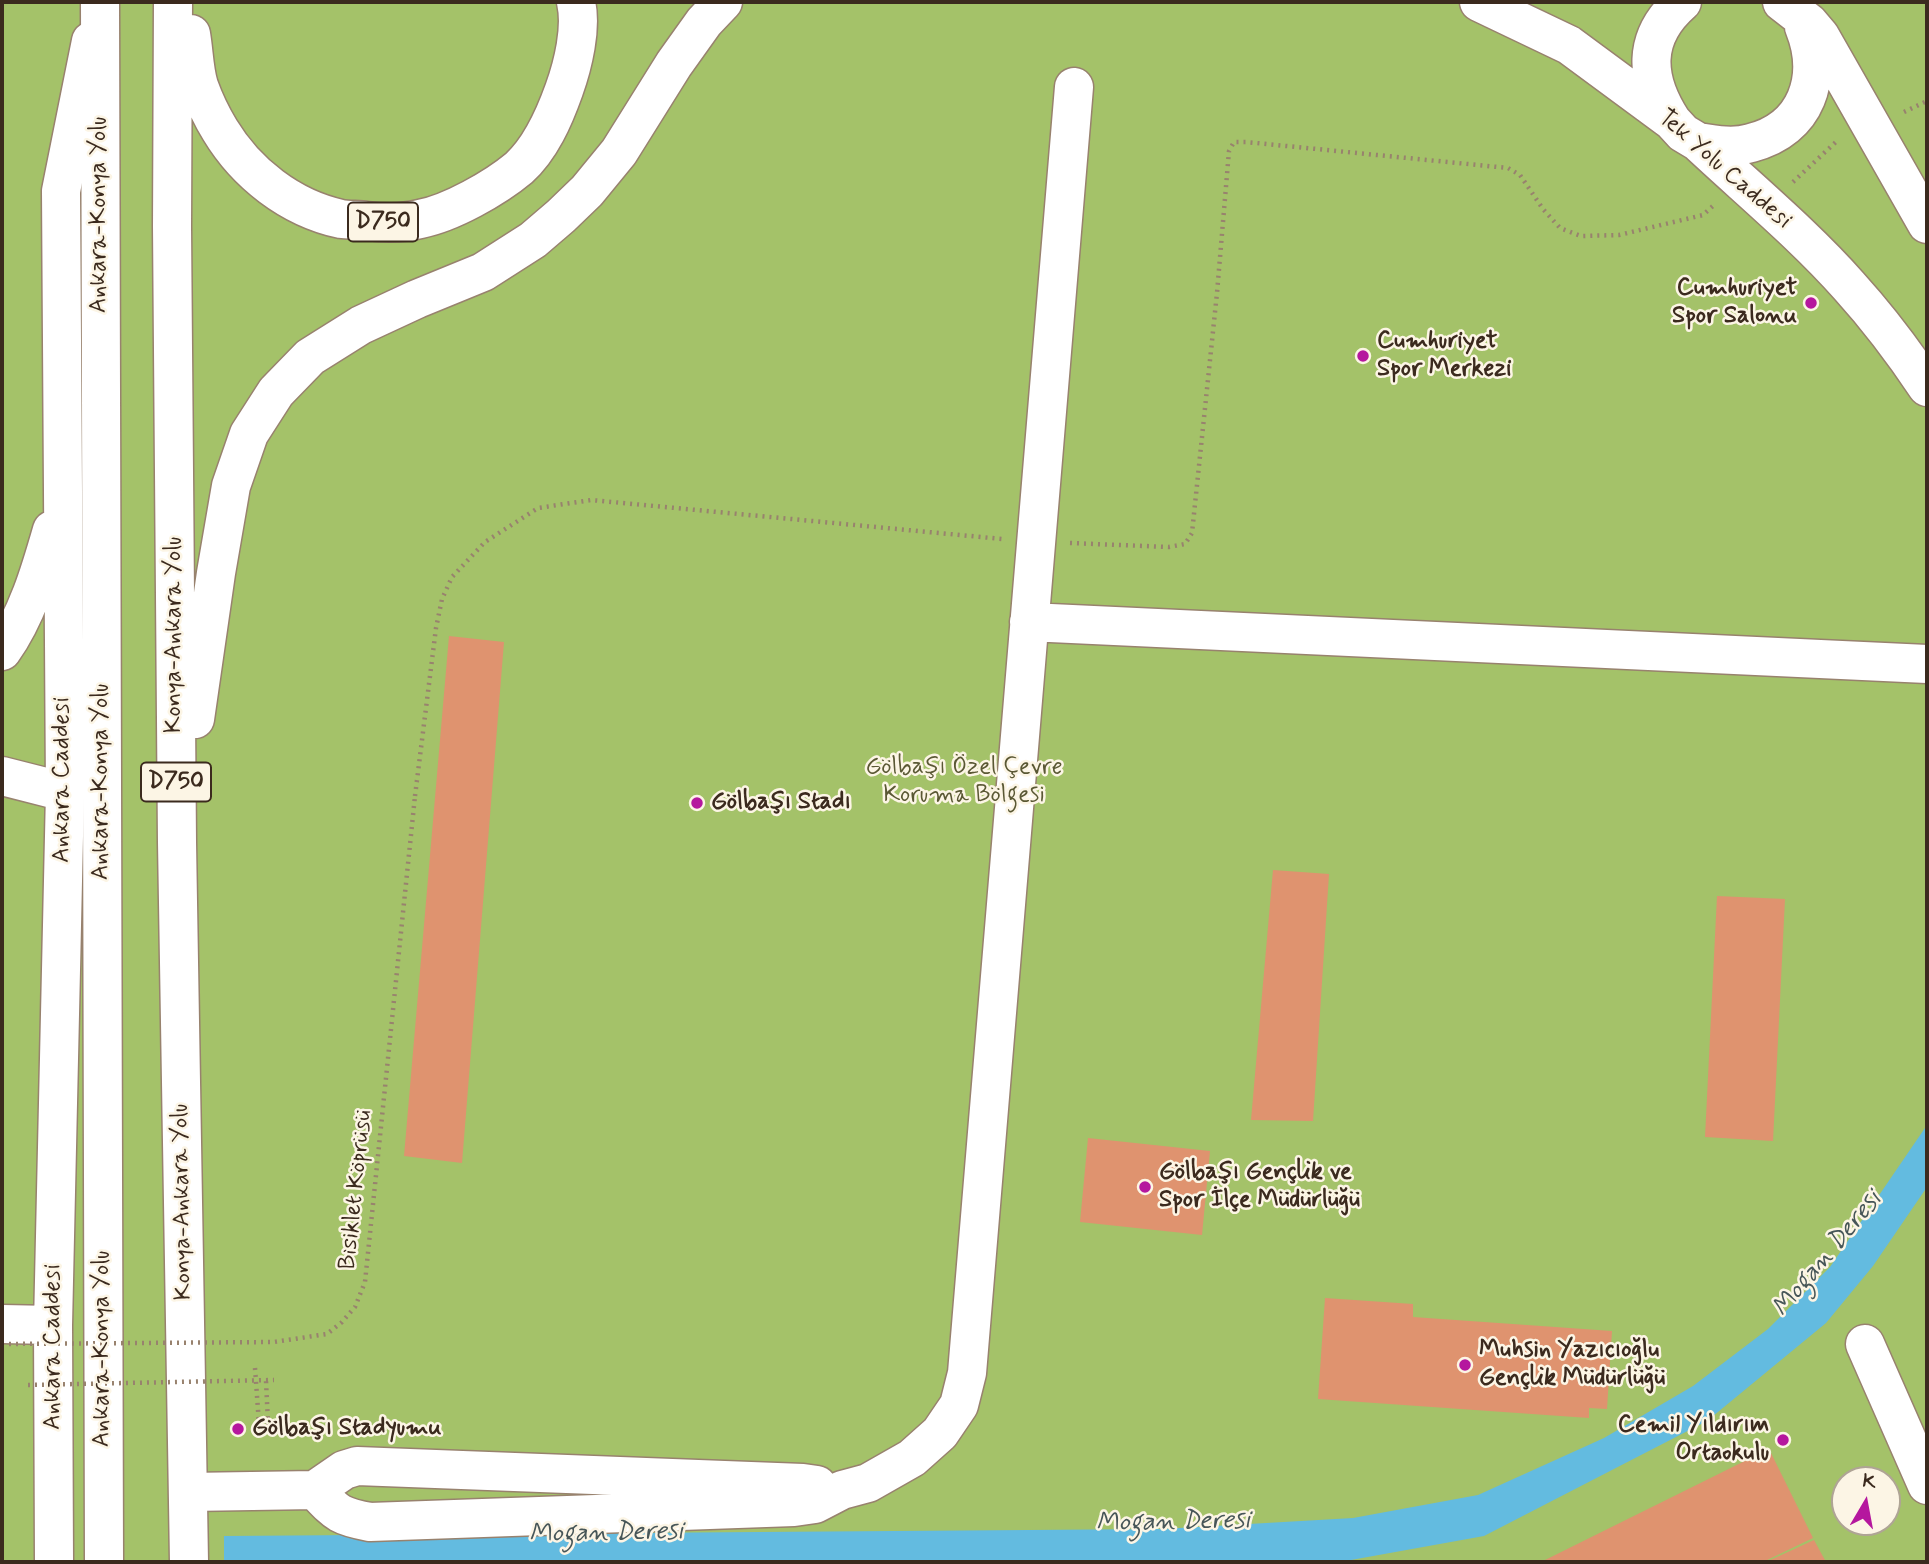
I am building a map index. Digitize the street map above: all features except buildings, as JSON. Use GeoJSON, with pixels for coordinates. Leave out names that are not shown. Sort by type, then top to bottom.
{"type":"FeatureCollection","features":[{"type":"Feature","properties":{"kind":"main road","name":"Ankara Caddesi"},"geometry":{"type":"LineString","coordinates":[[54,1562],[53,1325],[65,792],[61,191],[99,2]]}},
{"type":"Feature","properties":{"kind":"main road","name":"Ankara-Konya Yolu"},"geometry":{"type":"LineString","coordinates":[[99,2],[104,1562]]}},
{"type":"Feature","properties":{"kind":"main road","name":"Konya-Ankara Yolu"},"geometry":{"type":"LineString","coordinates":[[173,2],[177,842],[189,1562]]}},
{"type":"Feature","properties":{"kind":"main road","name":"D750"},"geometry":{"type":"LineString","coordinates":[[186,2],[199,86],[219,129],[246,164],[271,187],[304,206],[340,218],[382,222],[420,219],[452,208],[483,193],[520,167],[543,138],[568,79],[575,46],[578,9],[576,2]]}},
{"type":"Feature","properties":{"kind":"main road","name":"D750"},"geometry":{"type":"LineString","coordinates":[[177,842],[214,587],[232,486],[249,434],[276,392],[310,357],[361,326],[416,299],[482,272],[533,240],[561,216],[587,191],[619,152],[674,64],[704,22],[723,2]]}},
{"type":"Feature","properties":{"kind":"main road","name":"Tek Yolu Caddesi"},"geometry":{"type":"LineString","coordinates":[[1479,2],[1569,45],[1685,132],[1847,284],[1893,337],[1927,387]]}},
{"type":"Feature","properties":{"kind":"main road"},"geometry":{"type":"LineString","coordinates":[[1676,7],[1654,44],[1651,71],[1659,98],[1685,132],[1737,146],[1775,134],[1786,126],[1803,105],[1809,93],[1805,23]]}},
{"type":"Feature","properties":{"kind":"main road"},"geometry":{"type":"LineString","coordinates":[[1805,23],[1871,126],[1927,224]]}},
{"type":"Feature","properties":{"kind":"main road"},"geometry":{"type":"LineString","coordinates":[[315,1490],[336,1512],[370,1522],[794,1507],[815,1504],[842,1490],[868,1483],[912,1458],[940,1433],[959,1405],[967,1373],[1074,87]]}},
{"type":"Feature","properties":{"kind":"main road"},"geometry":{"type":"LineString","coordinates":[[2,652],[12,637],[31,594],[62,494]]}},
{"type":"Feature","properties":{"kind":"main road"},"geometry":{"type":"LineString","coordinates":[[1030,622],[1927,664]]}},
{"type":"Feature","properties":{"kind":"main road"},"geometry":{"type":"LineString","coordinates":[[2,776],[65,792]]}},
{"type":"Feature","properties":{"kind":"main road"},"geometry":{"type":"LineString","coordinates":[[2,1324],[53,1325]]}},
{"type":"Feature","properties":{"kind":"main road"},"geometry":{"type":"LineString","coordinates":[[1865,1344],[1927,1485]]}},
{"type":"Feature","properties":{"kind":"main road"},"geometry":{"type":"LineString","coordinates":[[189,1492],[315,1490],[344,1471],[357,1466],[803,1483],[842,1490]]}},
{"type":"Feature","properties":{"kind":"path"},"geometry":{"type":"LineString","coordinates":[[1066,543],[1169,547],[1185,544],[1192,533],[1229,151],[1234,142],[1508,168],[1520,174],[1560,228],[1581,236],[1619,235],[1703,215],[1718,201],[1793,182],[1839,139],[1927,101]]}},
{"type":"Feature","properties":{"kind":"path","name":"Bisiklet Köprüsü"},"geometry":{"type":"LineString","coordinates":[[2,1344],[274,1342],[327,1334],[355,1307],[365,1282],[415,796],[436,628],[442,599],[452,577],[485,542],[538,508],[591,500],[1013,541]]}},
{"type":"Feature","properties":{"kind":"path"},"geometry":{"type":"LineString","coordinates":[[255,1368],[259,1423],[268,1423],[266,1381]]}},
{"type":"Feature","properties":{"kind":"path"},"geometry":{"type":"LineString","coordinates":[[28,1385],[274,1380]]}},
{"type":"Feature","properties":{"kind":"green space","name":"Gölbaşı Özel Çevre Koruma Bölgesi"},"geometry":{"type":"Polygon","coordinates":[[[2,2],[1927,2],[1927,1562],[2,1562],[2,2]]]}},
{"type":"Feature","properties":{"kind":"water","name":"Mogan Deresi"},"geometry":{"type":"Polygon","coordinates":[[[1927,1125],[1927,1187],[1873,1266],[1826,1323],[1707,1421],[1484,1536],[1340,1562],[224,1562],[224,1536],[1162,1529],[1353,1518],[1478,1495],[1604,1438],[1693,1386],[1768,1329],[1830,1267],[1927,1125]]]}},
{"type":"Feature","properties":{"kind":"place","name":"Cumhuriyet Spor Salonu"},"geometry":{"type":"Point","coordinates":[1811,303]}},
{"type":"Feature","properties":{"kind":"place","name":"Cumhuriyet Spor Merkezi"},"geometry":{"type":"Point","coordinates":[1363,356]}},
{"type":"Feature","properties":{"kind":"place","name":"Gölbaşı Stadı"},"geometry":{"type":"Point","coordinates":[697,803]}},
{"type":"Feature","properties":{"kind":"place","name":"Gölbaşı Gençlik ve Spor İlçe Müdürlüğü"},"geometry":{"type":"Point","coordinates":[1145,1187]}},
{"type":"Feature","properties":{"kind":"place","name":"Muhsin Yazıcıoğlu Gençlik Müdürlüğü"},"geometry":{"type":"Point","coordinates":[1465,1365]}},
{"type":"Feature","properties":{"kind":"place","name":"Gölbaşı Stadyumu"},"geometry":{"type":"Point","coordinates":[238,1429]}},
{"type":"Feature","properties":{"kind":"place","name":"Cemil Yıldırım Ortaokulu"},"geometry":{"type":"Point","coordinates":[1783,1440]}}]}
